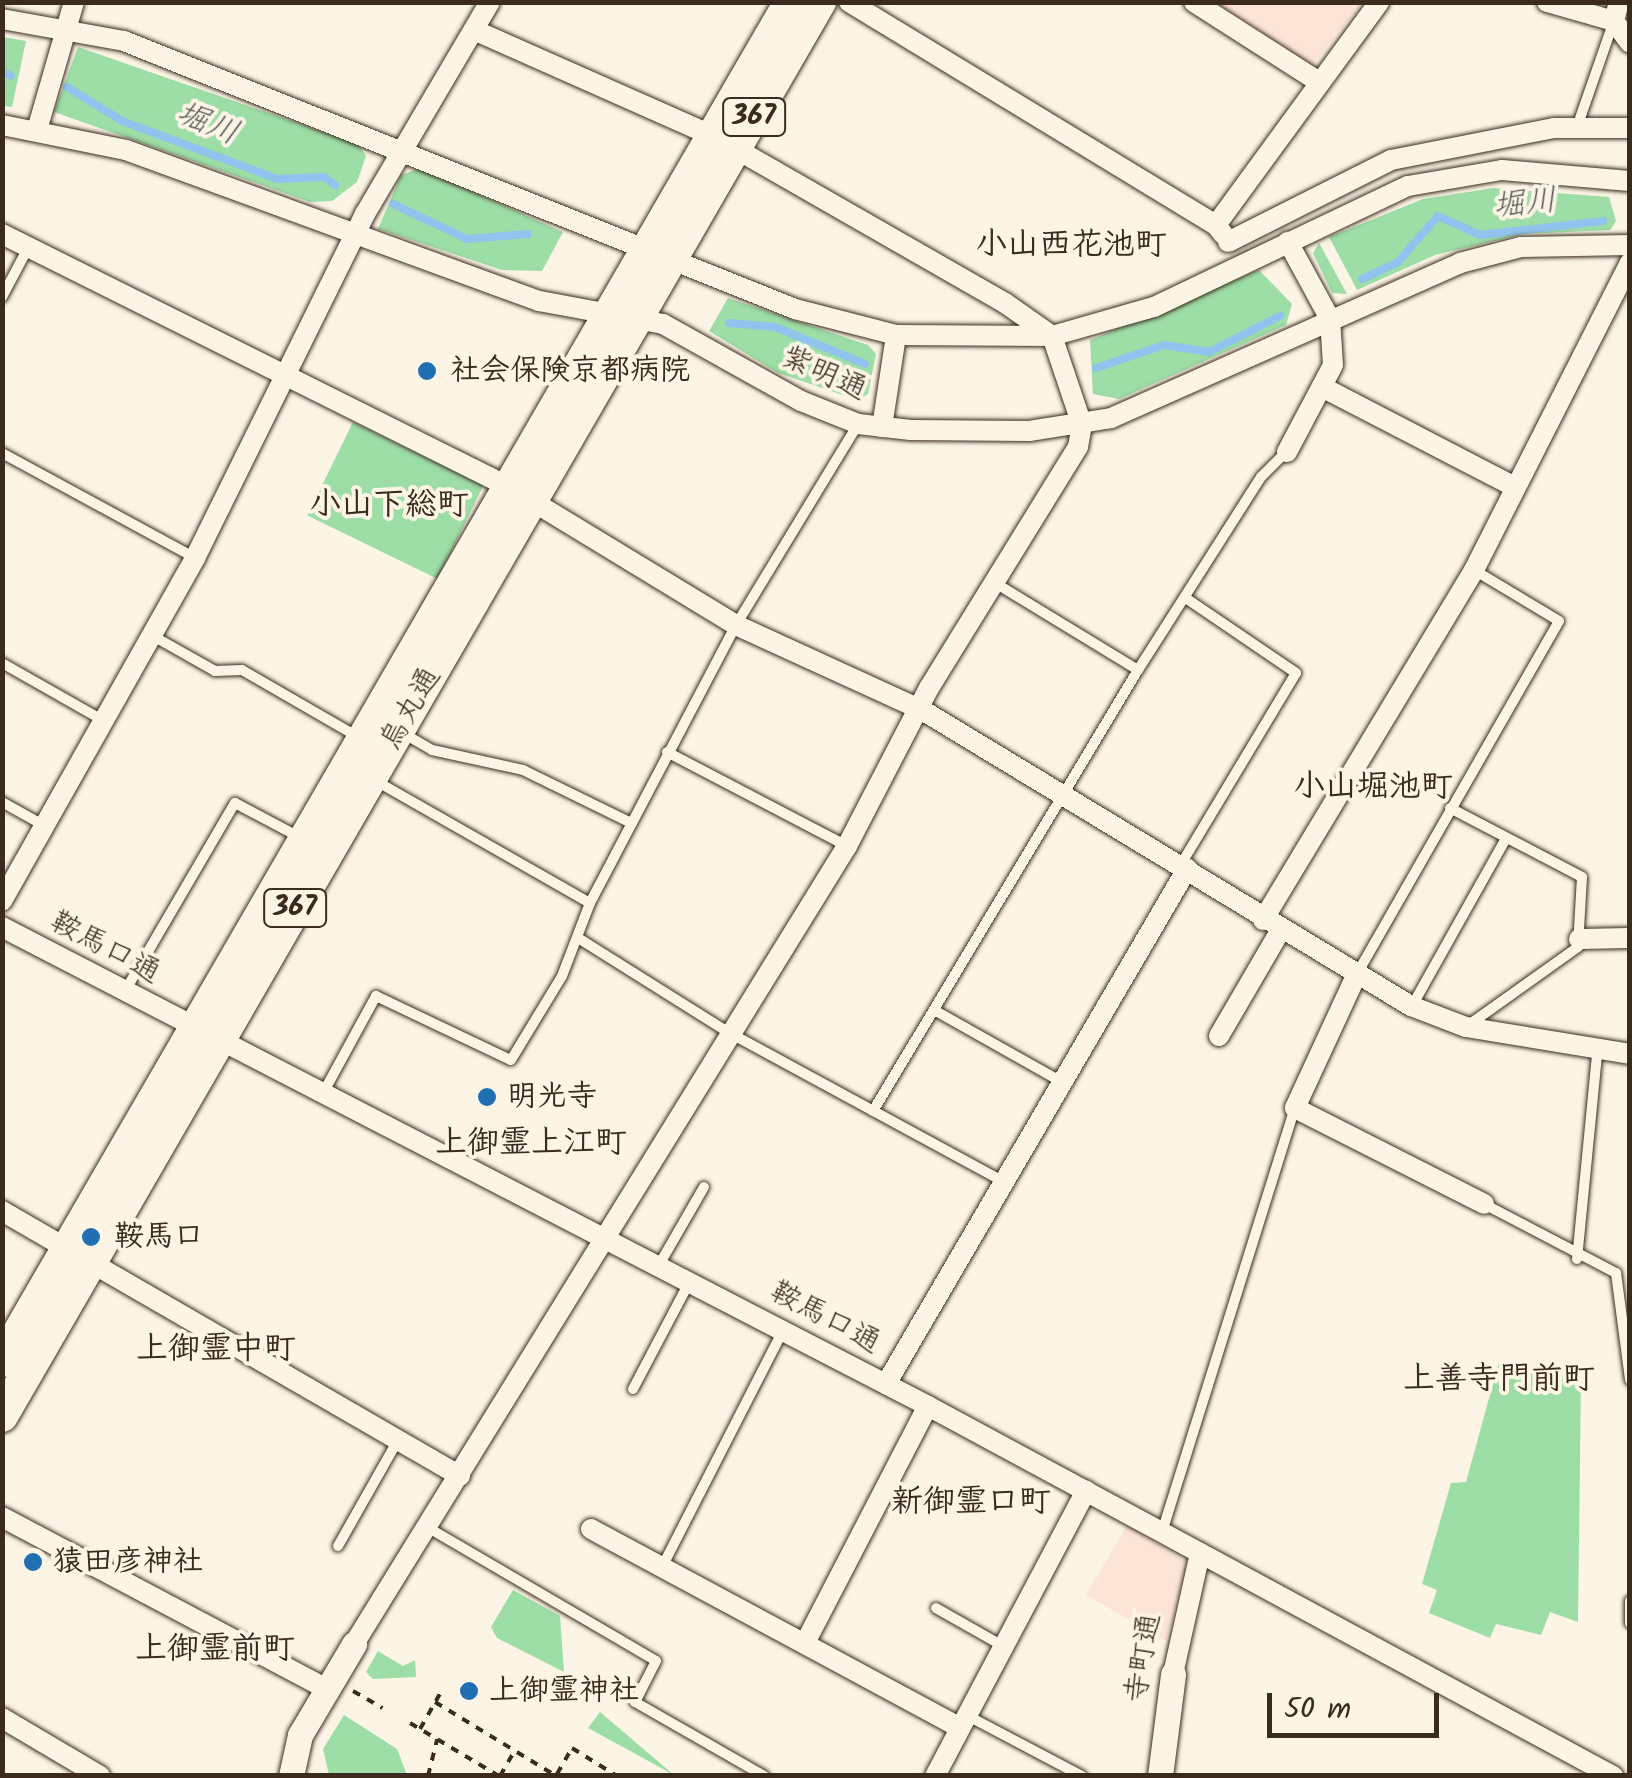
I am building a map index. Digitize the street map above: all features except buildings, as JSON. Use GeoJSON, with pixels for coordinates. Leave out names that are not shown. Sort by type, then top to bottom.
{"type":"FeatureCollection","features":[{"type":"Feature","properties":{"kind":"highway","name":"烏丸通"},"geometry":{"type":"LineString","coordinates":[[725,142],[790,2]]}},
{"type":"Feature","properties":{"kind":"highway","name":"烏丸通"},"geometry":{"type":"LineString","coordinates":[[2,1416],[79,1255],[361,761],[725,142],[820,2]]}},
{"type":"Feature","properties":{"kind":"highway","name":"烏丸通"},"geometry":{"type":"LineString","coordinates":[[206,1037],[306,841],[361,761],[398,731],[521,494]]}},
{"type":"Feature","properties":{"kind":"highway","name":"烏丸通"},"geometry":{"type":"LineString","coordinates":[[2,1360],[79,1255]]}},
{"type":"Feature","properties":{"kind":"street"},"geometry":{"type":"LineString","coordinates":[[37,130],[74,2]]}},
{"type":"Feature","properties":{"kind":"street"},"geometry":{"type":"LineString","coordinates":[[2,901],[106,723],[357,236],[490,2]]}},
{"type":"Feature","properties":{"kind":"street"},"geometry":{"type":"LineString","coordinates":[[849,2],[1222,233],[1243,264]]}},
{"type":"Feature","properties":{"kind":"street"},"geometry":{"type":"LineString","coordinates":[[1194,2],[1319,82]]}},
{"type":"Feature","properties":{"kind":"street"},"geometry":{"type":"LineString","coordinates":[[1222,233],[1319,82],[1379,2]]}},
{"type":"Feature","properties":{"kind":"street"},"geometry":{"type":"LineString","coordinates":[[1546,2],[1616,12],[1630,43]]}},
{"type":"Feature","properties":{"kind":"street","name":"紫明通"},"geometry":{"type":"LineString","coordinates":[[2,19],[64,27],[124,41],[405,150],[795,309],[896,335],[1052,336],[1154,308],[1408,186],[1483,173],[1630,182]]}},
{"type":"Feature","properties":{"kind":"street"},"geometry":{"type":"LineString","coordinates":[[290,1776],[300,1735],[728,1032],[847,846],[922,710],[1078,447],[1082,425],[1052,336],[725,142],[474,30]]}},
{"type":"Feature","properties":{"kind":"street","name":"紫明通"},"geometry":{"type":"LineString","coordinates":[[2,125],[126,150],[539,301],[624,317],[858,424],[882,427],[1082,425],[1330,319],[1506,251],[1630,244]]}},
{"type":"Feature","properties":{"kind":"street"},"geometry":{"type":"LineString","coordinates":[[1222,233],[1391,160],[1576,128],[1630,128]]}},
{"type":"Feature","properties":{"kind":"street"},"geometry":{"type":"LineString","coordinates":[[2,234],[521,494],[736,625],[922,710],[1184,868],[1356,978],[1411,1006],[1466,1027],[1597,1054],[1630,1054]]}},
{"type":"Feature","properties":{"kind":"street"},"geometry":{"type":"LineString","coordinates":[[1287,452],[1333,365],[1330,319],[1288,242]]}},
{"type":"Feature","properties":{"kind":"street"},"geometry":{"type":"LineString","coordinates":[[1219,1036],[1272,926],[1474,570],[1630,262]]}},
{"type":"Feature","properties":{"kind":"street"},"geometry":{"type":"LineString","coordinates":[[882,427],[896,335]]}},
{"type":"Feature","properties":{"kind":"street"},"geometry":{"type":"LineString","coordinates":[[1322,387],[1515,486]]}},
{"type":"Feature","properties":{"kind":"street"},"geometry":{"type":"LineString","coordinates":[[886,1384],[1184,868]]}},
{"type":"Feature","properties":{"kind":"street","name":"鞍馬口通"},"geometry":{"type":"LineString","coordinates":[[2,927],[206,1037],[604,1236],[928,1406],[1614,1776]]}},
{"type":"Feature","properties":{"kind":"street"},"geometry":{"type":"LineString","coordinates":[[1579,939],[1630,938]]}},
{"type":"Feature","properties":{"kind":"street"},"geometry":{"type":"LineString","coordinates":[[1356,978],[1295,1108],[1484,1204]]}},
{"type":"Feature","properties":{"kind":"street"},"geometry":{"type":"LineString","coordinates":[[2,1210],[460,1476]]}},
{"type":"Feature","properties":{"kind":"street"},"geometry":{"type":"LineString","coordinates":[[806,1644],[928,1406]]}},
{"type":"Feature","properties":{"kind":"street"},"geometry":{"type":"LineString","coordinates":[[935,1776],[1086,1491]]}},
{"type":"Feature","properties":{"kind":"street"},"geometry":{"type":"LineString","coordinates":[[2,1517],[330,1684]]}},
{"type":"Feature","properties":{"kind":"street"},"geometry":{"type":"LineString","coordinates":[[592,1529],[806,1644],[963,1722]]}},
{"type":"Feature","properties":{"kind":"street","name":"寺町通"},"geometry":{"type":"LineString","coordinates":[[1160,1776],[1172,1674],[1200,1553]]}},
{"type":"Feature","properties":{"kind":"street"},"geometry":{"type":"LineString","coordinates":[[2,1718],[100,1776]]}},
{"type":"Feature","properties":{"kind":"lane"},"geometry":{"type":"LineString","coordinates":[[1576,128],[1616,12]]}},
{"type":"Feature","properties":{"kind":"lane"},"geometry":{"type":"LineString","coordinates":[[2,297],[29,246]]}},
{"type":"Feature","properties":{"kind":"lane"},"geometry":{"type":"LineString","coordinates":[[321,1096],[376,996],[510,1060],[578,938],[590,903],[630,822],[736,625],[858,424]]}},
{"type":"Feature","properties":{"kind":"lane"},"geometry":{"type":"LineString","coordinates":[[873,1111],[1138,670],[1184,597],[1287,452]]}},
{"type":"Feature","properties":{"kind":"lane"},"geometry":{"type":"LineString","coordinates":[[2,453],[194,558]]}},
{"type":"Feature","properties":{"kind":"lane"},"geometry":{"type":"LineString","coordinates":[[1356,978],[1559,621],[1474,570]]}},
{"type":"Feature","properties":{"kind":"lane"},"geometry":{"type":"LineString","coordinates":[[997,584],[1138,670]]}},
{"type":"Feature","properties":{"kind":"lane"},"geometry":{"type":"LineString","coordinates":[[1184,597],[1296,673],[1184,868]]}},
{"type":"Feature","properties":{"kind":"lane"},"geometry":{"type":"LineString","coordinates":[[153,636],[215,671],[242,670],[361,761],[590,903]]}},
{"type":"Feature","properties":{"kind":"lane"},"geometry":{"type":"LineString","coordinates":[[2,663],[106,723]]}},
{"type":"Feature","properties":{"kind":"lane"},"geometry":{"type":"LineString","coordinates":[[398,731],[432,750],[523,770],[630,822]]}},
{"type":"Feature","properties":{"kind":"lane"},"geometry":{"type":"LineString","coordinates":[[667,752],[847,846]]}},
{"type":"Feature","properties":{"kind":"lane"},"geometry":{"type":"LineString","coordinates":[[2,802],[46,827]]}},
{"type":"Feature","properties":{"kind":"lane"},"geometry":{"type":"LineString","coordinates":[[125,992],[235,802],[306,841]]}},
{"type":"Feature","properties":{"kind":"lane"},"geometry":{"type":"LineString","coordinates":[[1450,808],[1504,842],[1582,877],[1579,939],[1466,1027]]}},
{"type":"Feature","properties":{"kind":"lane"},"geometry":{"type":"LineString","coordinates":[[1411,1006],[1504,842]]}},
{"type":"Feature","properties":{"kind":"lane"},"geometry":{"type":"LineString","coordinates":[[578,938],[728,1032],[1004,1182]]}},
{"type":"Feature","properties":{"kind":"lane"},"geometry":{"type":"LineString","coordinates":[[934,1010],[1062,1082]]}},
{"type":"Feature","properties":{"kind":"lane"},"geometry":{"type":"LineString","coordinates":[[1577,1259],[1597,1054]]}},
{"type":"Feature","properties":{"kind":"lane"},"geometry":{"type":"LineString","coordinates":[[1162,1532],[1295,1108]]}},
{"type":"Feature","properties":{"kind":"lane"},"geometry":{"type":"LineString","coordinates":[[659,1265],[704,1186]]}},
{"type":"Feature","properties":{"kind":"lane"},"geometry":{"type":"LineString","coordinates":[[1484,1204],[1577,1259],[1616,1273],[1630,1380]]}},
{"type":"Feature","properties":{"kind":"lane"},"geometry":{"type":"LineString","coordinates":[[633,1388],[690,1281]]}},
{"type":"Feature","properties":{"kind":"lane"},"geometry":{"type":"LineString","coordinates":[[662,1567],[783,1330]]}},
{"type":"Feature","properties":{"kind":"lane"},"geometry":{"type":"LineString","coordinates":[[338,1546],[398,1440]]}},
{"type":"Feature","properties":{"kind":"lane"},"geometry":{"type":"LineString","coordinates":[[427,1527],[656,1661],[635,1702],[764,1776]]}},
{"type":"Feature","properties":{"kind":"lane"},"geometry":{"type":"LineString","coordinates":[[1630,1602],[1630,1623]]}},
{"type":"Feature","properties":{"kind":"lane"},"geometry":{"type":"LineString","coordinates":[[936,1608],[1004,1646]]}},
{"type":"Feature","properties":{"kind":"lane"},"geometry":{"type":"LineString","coordinates":[[963,1722],[1082,1776]]}},
{"type":"Feature","properties":{"kind":"path"},"geometry":{"type":"LineString","coordinates":[[330,1684],[384,1708]]}},
{"type":"Feature","properties":{"kind":"path"},"geometry":{"type":"LineString","coordinates":[[420,1729],[441,1692]]}},
{"type":"Feature","properties":{"kind":"path"},"geometry":{"type":"LineString","coordinates":[[436,1702],[556,1775],[572,1748],[618,1776]]}},
{"type":"Feature","properties":{"kind":"path"},"geometry":{"type":"LineString","coordinates":[[410,1723],[500,1776],[515,1750]]}},
{"type":"Feature","properties":{"kind":"path"},"geometry":{"type":"LineString","coordinates":[[428,1776],[437,1739]]}},
{"type":"Feature","properties":{"kind":"shaded area"},"geometry":{"type":"Polygon","coordinates":[[[1217,3],[1362,3],[1312,66],[1217,3]]]}},
{"type":"Feature","properties":{"kind":"shaded area"},"geometry":{"type":"Polygon","coordinates":[[[1128,1524],[1187,1563],[1166,1641],[1086,1595],[1128,1524]]]}},
{"type":"Feature","properties":{"kind":"green space"},"geometry":{"type":"Polygon","coordinates":[[[3,37],[26,41],[12,107],[3,106],[3,37]]]}},
{"type":"Feature","properties":{"kind":"green space"},"geometry":{"type":"Polygon","coordinates":[[[78,47],[358,144],[366,156],[357,182],[332,201],[310,202],[54,112],[78,47]]]}},
{"type":"Feature","properties":{"kind":"green space"},"geometry":{"type":"Polygon","coordinates":[[[420,168],[563,232],[542,271],[502,270],[378,229],[401,175],[420,168]]]}},
{"type":"Feature","properties":{"kind":"green space"},"geometry":{"type":"Polygon","coordinates":[[[1493,188],[1609,197],[1616,221],[1610,230],[1524,234],[1435,255],[1357,290],[1329,237],[1423,199],[1493,188]]]}},
{"type":"Feature","properties":{"kind":"green space"},"geometry":{"type":"Polygon","coordinates":[[[1319,243],[1347,294],[1332,293],[1313,253],[1319,243]]]}},
{"type":"Feature","properties":{"kind":"green space"},"geometry":{"type":"Polygon","coordinates":[[[1259,270],[1292,304],[1286,325],[1119,399],[1093,394],[1090,340],[1259,270]]]}},
{"type":"Feature","properties":{"kind":"green space"},"geometry":{"type":"Polygon","coordinates":[[[728,298],[868,345],[876,354],[868,394],[858,400],[778,373],[709,331],[728,298]]]}},
{"type":"Feature","properties":{"kind":"green space"},"geometry":{"type":"Polygon","coordinates":[[[353,422],[483,486],[438,579],[307,515],[353,422]]]}},
{"type":"Feature","properties":{"kind":"green space"},"geometry":{"type":"Polygon","coordinates":[[[1499,1362],[1581,1379],[1578,1622],[1550,1612],[1541,1635],[1496,1624],[1490,1638],[1429,1613],[1437,1590],[1422,1584],[1451,1483],[1466,1482],[1499,1362]]]}},
{"type":"Feature","properties":{"kind":"green space"},"geometry":{"type":"Polygon","coordinates":[[[513,1590],[560,1616],[564,1672],[497,1638],[491,1627],[513,1590]]]}},
{"type":"Feature","properties":{"kind":"green space"},"geometry":{"type":"Polygon","coordinates":[[[378,1651],[403,1666],[415,1660],[416,1677],[373,1679],[366,1672],[378,1651]]]}},
{"type":"Feature","properties":{"kind":"green space"},"geometry":{"type":"Polygon","coordinates":[[[600,1712],[674,1775],[588,1728],[600,1712]]]}},
{"type":"Feature","properties":{"kind":"green space"},"geometry":{"type":"Polygon","coordinates":[[[344,1715],[397,1749],[407,1775],[329,1775],[323,1749],[344,1715]]]}},
{"type":"Feature","properties":{"kind":"waterway","name":"堀川"},"geometry":{"type":"LineString","coordinates":[[2,71],[11,76]]}},
{"type":"Feature","properties":{"kind":"waterway","name":"堀川"},"geometry":{"type":"LineString","coordinates":[[67,87],[122,121],[277,179],[324,177],[335,185]]}},
{"type":"Feature","properties":{"kind":"waterway","name":"堀川"},"geometry":{"type":"LineString","coordinates":[[393,204],[467,239],[528,234]]}},
{"type":"Feature","properties":{"kind":"waterway","name":"堀川"},"geometry":{"type":"LineString","coordinates":[[1362,279],[1398,262],[1438,216],[1480,235],[1603,221]]}},
{"type":"Feature","properties":{"kind":"waterway","name":"堀川"},"geometry":{"type":"LineString","coordinates":[[1096,368],[1164,345],[1209,352],[1280,316]]}},
{"type":"Feature","properties":{"kind":"waterway","name":"堀川"},"geometry":{"type":"LineString","coordinates":[[729,323],[775,327],[865,364]]}},
{"type":"Feature","properties":{"kind":"place","name":"社会保険京都病院"},"geometry":{"type":"Point","coordinates":[427,371]}},
{"type":"Feature","properties":{"kind":"place","name":"明光寺"},"geometry":{"type":"Point","coordinates":[487,1097]}},
{"type":"Feature","properties":{"kind":"place","name":"鞍馬口"},"geometry":{"type":"Point","coordinates":[91,1237]}},
{"type":"Feature","properties":{"kind":"place","name":"猿田彦神社"},"geometry":{"type":"Point","coordinates":[33,1562]}},
{"type":"Feature","properties":{"kind":"place","name":"上御霊神社"},"geometry":{"type":"Point","coordinates":[469,1691]}},
{"type":"Feature","properties":{"kind":"district","name":"小山西花池町"},"geometry":{"type":"Point","coordinates":[1071,246]}},
{"type":"Feature","properties":{"kind":"district","name":"小山下総町"},"geometry":{"type":"Point","coordinates":[389,506]}},
{"type":"Feature","properties":{"kind":"district","name":"小山堀池町"},"geometry":{"type":"Point","coordinates":[1373,788]}},
{"type":"Feature","properties":{"kind":"district","name":"上御霊上江町"},"geometry":{"type":"Point","coordinates":[531,1144]}},
{"type":"Feature","properties":{"kind":"district","name":"上御霊中町"},"geometry":{"type":"Point","coordinates":[216,1350]}},
{"type":"Feature","properties":{"kind":"district","name":"上善寺門前町"},"geometry":{"type":"Point","coordinates":[1499,1380]}},
{"type":"Feature","properties":{"kind":"district","name":"新御霊口町"},"geometry":{"type":"Point","coordinates":[971,1503]}},
{"type":"Feature","properties":{"kind":"district","name":"上御霊前町"},"geometry":{"type":"Point","coordinates":[215,1650]}}]}
